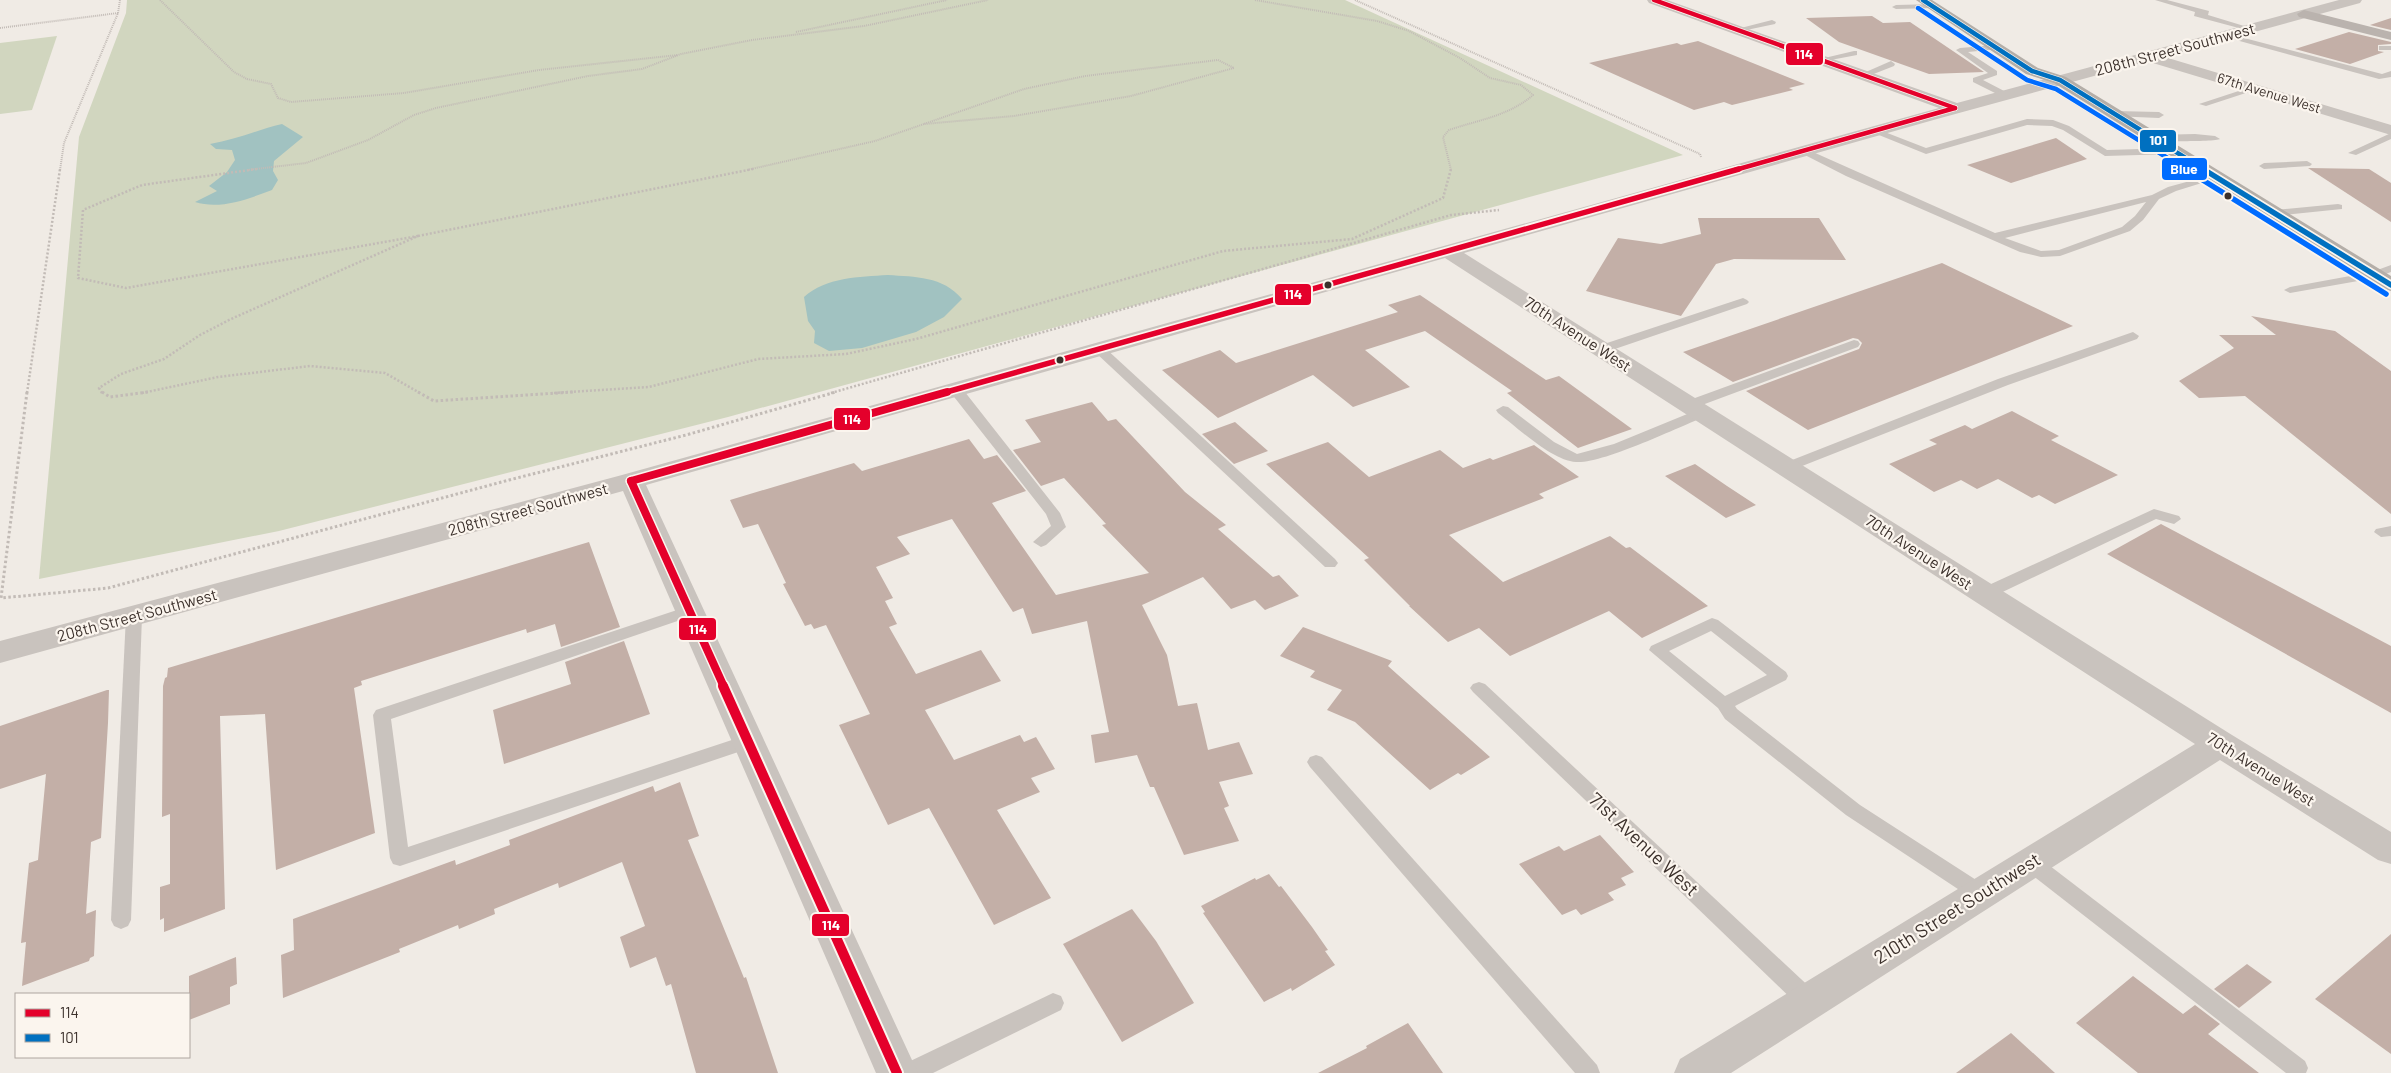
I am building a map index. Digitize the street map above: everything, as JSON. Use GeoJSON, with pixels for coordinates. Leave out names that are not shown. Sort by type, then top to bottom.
{"type":"FeatureCollection","features":[{"type":"Feature","properties":{"kind":"highway"},"geometry":{"type":"LineString","coordinates":[[1928,3],[2032,71],[2060,80],[2274,213],[2386,276]]}},
{"type":"Feature","properties":{"kind":"highway"},"geometry":{"type":"LineString","coordinates":[[2047,61],[2054,65],[2060,80]]}},
{"type":"Feature","properties":{"kind":"main road"},"geometry":{"type":"LineString","coordinates":[[2304,14],[2388,44]]}},
{"type":"Feature","properties":{"kind":"street"},"geometry":{"type":"LineString","coordinates":[[1654,0],[1955,108]]}},
{"type":"Feature","properties":{"kind":"street","name":"208th Street Southwest"},"geometry":{"type":"LineString","coordinates":[[0,652],[631,481],[1955,108],[2355,0]]}},
{"type":"Feature","properties":{"kind":"street","name":"67th Avenue West"},"geometry":{"type":"LineString","coordinates":[[2148,57],[2391,130]]}},
{"type":"Feature","properties":{"kind":"street","name":"70th Avenue West"},"geometry":{"type":"LineString","coordinates":[[1448,251],[2220,744],[2391,850]]}},
{"type":"Feature","properties":{"kind":"street"},"geometry":{"type":"LineString","coordinates":[[631,481],[747,742],[898,1073]]}},
{"type":"Feature","properties":{"kind":"street","name":"210th Street Southwest"},"geometry":{"type":"LineString","coordinates":[[1694,1073],[2220,744]]}},
{"type":"Feature","properties":{"kind":"lane"},"geometry":{"type":"LineString","coordinates":[[2160,0],[2206,12],[2207,10],[2188,0]]}},
{"type":"Feature","properties":{"kind":"lane"},"geometry":{"type":"LineString","coordinates":[[1896,7],[1928,3]]}},
{"type":"Feature","properties":{"kind":"lane"},"geometry":{"type":"LineString","coordinates":[[2197,14],[2250,29]]}},
{"type":"Feature","properties":{"kind":"lane"},"geometry":{"type":"LineString","coordinates":[[1737,30],[1772,22]]}},
{"type":"Feature","properties":{"kind":"lane"},"geometry":{"type":"LineString","coordinates":[[2221,36],[2269,56]]}},
{"type":"Feature","properties":{"kind":"lane"},"geometry":{"type":"LineString","coordinates":[[2221,36],[2382,77],[2391,74]]}},
{"type":"Feature","properties":{"kind":"lane"},"geometry":{"type":"LineString","coordinates":[[1996,47],[1960,50],[1994,72],[1976,80],[2005,95]]}},
{"type":"Feature","properties":{"kind":"lane"},"geometry":{"type":"LineString","coordinates":[[1820,60],[1854,52]]}},
{"type":"Feature","properties":{"kind":"lane"},"geometry":{"type":"LineString","coordinates":[[1863,75],[1891,64]]}},
{"type":"Feature","properties":{"kind":"lane"},"geometry":{"type":"LineString","coordinates":[[2203,104],[2254,89]]}},
{"type":"Feature","properties":{"kind":"lane"},"geometry":{"type":"LineString","coordinates":[[2115,114],[2159,115]]}},
{"type":"Feature","properties":{"kind":"lane"},"geometry":{"type":"LineString","coordinates":[[1874,131],[1926,151],[2027,122],[2039,121],[2066,128],[2105,153],[2174,150]]}},
{"type":"Feature","properties":{"kind":"lane"},"geometry":{"type":"LineString","coordinates":[[2353,153],[2391,136]]}},
{"type":"Feature","properties":{"kind":"lane"},"geometry":{"type":"LineString","coordinates":[[2154,138],[2195,137],[2215,139]]}},
{"type":"Feature","properties":{"kind":"lane"},"geometry":{"type":"LineString","coordinates":[[1804,151],[1850,174],[1994,237],[2024,250],[2041,254],[2060,253],[2126,229],[2139,218],[2155,197]]}},
{"type":"Feature","properties":{"kind":"lane"},"geometry":{"type":"LineString","coordinates":[[2264,166],[2307,164]]}},
{"type":"Feature","properties":{"kind":"lane"},"geometry":{"type":"LineString","coordinates":[[1994,237],[2155,197],[2172,189],[2216,177]]}},
{"type":"Feature","properties":{"kind":"lane"},"geometry":{"type":"LineString","coordinates":[[2274,213],[2338,207]]}},
{"type":"Feature","properties":{"kind":"lane"},"geometry":{"type":"LineString","coordinates":[[2290,290],[2386,276]]}},
{"type":"Feature","properties":{"kind":"lane"},"geometry":{"type":"LineString","coordinates":[[1602,349],[1743,302]]}},
{"type":"Feature","properties":{"kind":"lane"},"geometry":{"type":"LineString","coordinates":[[1787,468],[2003,382],[2133,336]]}},
{"type":"Feature","properties":{"kind":"lane"},"geometry":{"type":"LineString","coordinates":[[1503,410],[1559,450],[1576,458],[1596,454],[1696,409],[1854,344]]}},
{"type":"Feature","properties":{"kind":"lane"},"geometry":{"type":"LineString","coordinates":[[1100,350],[1330,563]]}},
{"type":"Feature","properties":{"kind":"lane"},"geometry":{"type":"LineString","coordinates":[[956,390],[1054,513],[1059,527],[1041,542]]}},
{"type":"Feature","properties":{"kind":"lane"},"geometry":{"type":"LineString","coordinates":[[1984,594],[2154,514],[2174,519]]}},
{"type":"Feature","properties":{"kind":"lane"},"geometry":{"type":"LineString","coordinates":[[689,611],[382,715],[400,858],[747,742]]}},
{"type":"Feature","properties":{"kind":"lane"},"geometry":{"type":"LineString","coordinates":[[121,920],[134,616]]}},
{"type":"Feature","properties":{"kind":"lane"},"geometry":{"type":"LineString","coordinates":[[1724,704],[1780,676],[1712,624],[1657,650],[1724,704],[1732,714],[1853,810],[1980,893]]}},
{"type":"Feature","properties":{"kind":"lane","name":"71st Avenue West"},"geometry":{"type":"LineString","coordinates":[[1479,688],[1809,1001]]}},
{"type":"Feature","properties":{"kind":"lane"},"geometry":{"type":"LineString","coordinates":[[1316,762],[1589,1073]]}},
{"type":"Feature","properties":{"kind":"lane"},"geometry":{"type":"LineString","coordinates":[[2030,862],[2297,1068]]}},
{"type":"Feature","properties":{"kind":"lane"},"geometry":{"type":"LineString","coordinates":[[910,1073],[1053,1002]]}},
{"type":"Feature","properties":{"kind":"path"},"geometry":{"type":"LineString","coordinates":[[120,0],[118,13],[64,143],[37,315],[1,598],[108,588],[509,480],[686,435],[1451,215],[1503,209]]}},
{"type":"Feature","properties":{"kind":"path"},"geometry":{"type":"LineString","coordinates":[[160,0],[234,72],[247,79],[272,84],[278,98],[291,102],[349,99],[404,93],[540,70],[682,54],[948,0]]}},
{"type":"Feature","properties":{"kind":"path"},"geometry":{"type":"LineString","coordinates":[[785,34],[864,26],[988,0]]}},
{"type":"Feature","properties":{"kind":"path"},"geometry":{"type":"LineString","coordinates":[[418,236],[203,333],[166,358],[145,368],[116,375],[104,381],[99,388],[103,394],[110,397],[129,396],[218,377],[310,366],[385,373],[434,401],[649,387],[758,359],[846,354],[916,339],[1223,250],[1352,239],[1443,198],[1451,170],[1443,137],[1449,130],[1502,114],[1521,105],[1533,95],[1521,85],[1490,78],[1460,58],[1410,31],[1377,21],[1255,0]]}},
{"type":"Feature","properties":{"kind":"path"},"geometry":{"type":"LineString","coordinates":[[1355,0],[1700,154],[1701,157]]}},
{"type":"Feature","properties":{"kind":"path"},"geometry":{"type":"LineString","coordinates":[[0,28],[118,13]]}},
{"type":"Feature","properties":{"kind":"path"},"geometry":{"type":"LineString","coordinates":[[682,54],[642,69],[588,76],[510,94],[436,108],[414,115],[368,140],[306,163],[142,185],[83,210],[78,278],[126,288],[418,236],[752,170],[875,141],[1024,89],[1085,76],[1218,60],[1234,68],[1131,96],[1014,116],[924,124]]}},
{"type":"Feature","properties":{"kind":"green space"},"geometry":{"type":"Polygon","coordinates":[[[127,0],[1345,0],[1683,155],[728,417],[279,531],[39,579],[79,137],[126,13],[127,0]]]}},
{"type":"Feature","properties":{"kind":"green space"},"geometry":{"type":"Polygon","coordinates":[[[57,36],[32,110],[0,114],[0,43],[57,36]]]}},
{"type":"Feature","properties":{"kind":"water"},"geometry":{"type":"Polygon","coordinates":[[[282,124],[303,137],[274,161],[273,171],[278,180],[272,190],[244,200],[224,204],[214,205],[195,202],[217,191],[209,186],[227,172],[235,160],[232,150],[216,149],[210,144],[282,124]]]}},
{"type":"Feature","properties":{"kind":"water"},"geometry":{"type":"Polygon","coordinates":[[[888,275],[928,279],[946,286],[962,299],[944,317],[916,332],[862,348],[829,351],[814,343],[815,331],[808,321],[804,297],[822,285],[843,279],[888,275]]]}},
{"type":"Feature","properties":{"kind":"building"},"geometry":{"type":"Polygon","coordinates":[[[1872,16],[1883,23],[1910,22],[1984,72],[1929,74],[1839,42],[1806,18],[1872,16]]]}},
{"type":"Feature","properties":{"kind":"building"},"geometry":{"type":"Polygon","coordinates":[[[2391,18],[2391,30],[2370,25],[2391,18]]]}},
{"type":"Feature","properties":{"kind":"building"},"geometry":{"type":"Polygon","coordinates":[[[2349,32],[2391,42],[2391,44],[2378,45],[2378,51],[2384,52],[2350,64],[2295,49],[2349,32]]]}},
{"type":"Feature","properties":{"kind":"building"},"geometry":{"type":"Polygon","coordinates":[[[1698,41],[1805,84],[1789,88],[1793,90],[1732,105],[1724,102],[1694,110],[1589,63],[1677,43],[1681,45],[1698,41]]]}},
{"type":"Feature","properties":{"kind":"building"},"geometry":{"type":"Polygon","coordinates":[[[2056,138],[2087,159],[2011,183],[1967,165],[2056,138]]]}},
{"type":"Feature","properties":{"kind":"building"},"geometry":{"type":"Polygon","coordinates":[[[2308,168],[2369,169],[2391,183],[2391,222],[2308,168]]]}},
{"type":"Feature","properties":{"kind":"building"},"geometry":{"type":"Polygon","coordinates":[[[1698,218],[1819,218],[1846,260],[1734,259],[1716,264],[1681,316],[1586,291],[1618,238],[1661,244],[1701,234],[1698,218]]]}},
{"type":"Feature","properties":{"kind":"building"},"geometry":{"type":"Polygon","coordinates":[[[1942,263],[2073,326],[1808,430],[1746,391],[1859,349],[1862,343],[1858,339],[1853,338],[1733,382],[1683,352],[1942,263]]]}},
{"type":"Feature","properties":{"kind":"building"},"geometry":{"type":"Polygon","coordinates":[[[1420,295],[1546,380],[1559,376],[1632,429],[1578,448],[1507,393],[1512,391],[1425,331],[1365,350],[1410,387],[1353,407],[1313,375],[1218,418],[1162,370],[1220,350],[1236,363],[1398,312],[1388,305],[1420,295]]]}},
{"type":"Feature","properties":{"kind":"building"},"geometry":{"type":"Polygon","coordinates":[[[2251,316],[2335,331],[2391,371],[2391,514],[2245,396],[2199,398],[2179,381],[2234,348],[2219,335],[2276,335],[2251,316]]]}},
{"type":"Feature","properties":{"kind":"building"},"geometry":{"type":"Polygon","coordinates":[[[1092,402],[1108,421],[1116,419],[1185,492],[1226,525],[1218,529],[1273,577],[1279,575],[1299,596],[1265,610],[1255,600],[1231,609],[1203,577],[1142,605],[1167,655],[1178,706],[1197,703],[1208,750],[1239,742],[1253,774],[1219,782],[1229,806],[1224,808],[1239,841],[1184,855],[1154,787],[1150,787],[1137,755],[1095,763],[1091,735],[1109,732],[1087,621],[1032,634],[1023,608],[1013,612],[952,519],[897,537],[910,554],[876,567],[893,598],[885,601],[897,624],[889,627],[916,674],[981,650],[1001,681],[925,710],[954,760],[1020,735],[1024,742],[1036,737],[1055,769],[1031,778],[1040,792],[997,810],[1051,898],[994,925],[929,808],[888,825],[839,725],[870,714],[826,625],[814,629],[811,624],[805,626],[783,584],[786,583],[758,524],[743,528],[730,500],[854,463],[862,471],[969,439],[984,459],[997,455],[1026,491],[992,503],[1056,595],[1149,573],[1102,525],[1106,524],[1064,478],[1041,486],[1013,450],[1041,442],[1025,420],[1092,402]]]}},
{"type":"Feature","properties":{"kind":"building"},"geometry":{"type":"Polygon","coordinates":[[[2012,411],[2059,436],[2051,440],[2118,475],[2055,504],[2039,495],[2032,498],[1998,479],[1977,489],[1961,480],[1934,492],[1889,464],[1937,444],[1929,440],[1965,425],[1972,429],[2012,411]]]}},
{"type":"Feature","properties":{"kind":"building"},"geometry":{"type":"Polygon","coordinates":[[[1235,422],[1268,451],[1234,464],[1202,434],[1235,422]]]}},
{"type":"Feature","properties":{"kind":"building"},"geometry":{"type":"Polygon","coordinates":[[[1328,442],[1369,477],[1440,450],[1463,468],[1490,458],[1493,460],[1534,445],[1579,477],[1539,494],[1544,498],[1449,535],[1503,582],[1610,536],[1626,548],[1630,547],[1708,606],[1642,638],[1609,611],[1510,656],[1479,628],[1448,642],[1364,560],[1369,558],[1266,464],[1328,442]]]}},
{"type":"Feature","properties":{"kind":"building"},"geometry":{"type":"Polygon","coordinates":[[[1695,464],[1756,505],[1726,518],[1665,476],[1695,464]]]}},
{"type":"Feature","properties":{"kind":"building"},"geometry":{"type":"Polygon","coordinates":[[[2161,524],[2391,646],[2391,713],[2107,554],[2161,524]]]}},
{"type":"Feature","properties":{"kind":"building"},"geometry":{"type":"Polygon","coordinates":[[[589,542],[620,627],[561,647],[555,624],[527,633],[526,629],[361,681],[362,685],[354,688],[375,833],[276,870],[265,714],[220,716],[225,909],[164,932],[164,918],[160,920],[160,887],[170,884],[170,814],[162,817],[163,686],[168,668],[589,542]]]}},
{"type":"Feature","properties":{"kind":"building"},"geometry":{"type":"Polygon","coordinates":[[[1303,627],[1392,661],[1388,666],[1490,757],[1461,775],[1458,773],[1430,790],[1355,722],[1327,710],[1342,690],[1310,677],[1315,671],[1280,656],[1303,627]]]}},
{"type":"Feature","properties":{"kind":"building"},"geometry":{"type":"Polygon","coordinates":[[[624,641],[650,714],[504,764],[493,710],[571,684],[565,662],[624,641]]]}},
{"type":"Feature","properties":{"kind":"building"},"geometry":{"type":"Polygon","coordinates":[[[109,690],[108,723],[101,838],[91,842],[86,914],[96,910],[94,956],[89,961],[22,986],[26,942],[21,943],[29,863],[38,860],[46,774],[0,789],[0,726],[109,690]]]}},
{"type":"Feature","properties":{"kind":"building"},"geometry":{"type":"Polygon","coordinates":[[[680,782],[699,836],[688,840],[744,978],[746,977],[778,1073],[696,1073],[671,984],[666,986],[656,957],[630,968],[620,937],[645,926],[622,862],[559,888],[558,883],[494,909],[495,914],[459,929],[458,925],[399,949],[400,952],[283,998],[281,955],[294,950],[293,919],[455,860],[456,865],[510,845],[509,840],[653,786],[655,792],[680,782]]]}},
{"type":"Feature","properties":{"kind":"building"},"geometry":{"type":"Polygon","coordinates":[[[1600,835],[1634,872],[1621,878],[1626,885],[1608,893],[1614,900],[1581,915],[1576,909],[1562,915],[1519,864],[1559,846],[1564,851],[1600,835]]]}},
{"type":"Feature","properties":{"kind":"building"},"geometry":{"type":"Polygon","coordinates":[[[1269,874],[1279,887],[1281,886],[1312,927],[1328,950],[1325,951],[1335,965],[1292,991],[1291,988],[1264,1002],[1203,913],[1205,912],[1201,906],[1255,878],[1256,880],[1269,874]]]}},
{"type":"Feature","properties":{"kind":"building"},"geometry":{"type":"Polygon","coordinates":[[[1132,909],[1156,941],[1194,1003],[1122,1042],[1063,944],[1132,909]]]}},
{"type":"Feature","properties":{"kind":"building"},"geometry":{"type":"Polygon","coordinates":[[[2391,934],[2391,1054],[2315,999],[2391,934]]]}},
{"type":"Feature","properties":{"kind":"building"},"geometry":{"type":"Polygon","coordinates":[[[236,957],[237,984],[230,987],[230,1004],[190,1020],[189,976],[236,957]]]}},
{"type":"Feature","properties":{"kind":"building"},"geometry":{"type":"Polygon","coordinates":[[[2247,964],[2272,982],[2239,1008],[2214,989],[2247,964]]]}},
{"type":"Feature","properties":{"kind":"building"},"geometry":{"type":"Polygon","coordinates":[[[2133,976],[2183,1014],[2195,1005],[2220,1024],[2208,1034],[2259,1073],[2138,1073],[2076,1023],[2133,976]]]}},
{"type":"Feature","properties":{"kind":"building"},"geometry":{"type":"Polygon","coordinates":[[[1408,1023],[1443,1073],[1318,1073],[1367,1048],[1366,1046],[1408,1023]]]}},
{"type":"Feature","properties":{"kind":"building"},"geometry":{"type":"Polygon","coordinates":[[[2011,1033],[2055,1073],[1956,1073],[2011,1033]]]}},
{"type":"Feature","properties":{"kind":"transit line","name":"114"},"geometry":{"type":"LineString","coordinates":[[1654,0],[1955,108]]}},
{"type":"Feature","properties":{"kind":"transit line","name":"101"},"geometry":{"type":"LineString","coordinates":[[1923,0],[2032,71],[2060,80],[2391,285]]}},
{"type":"Feature","properties":{"kind":"transit line","name":"Blue"},"geometry":{"type":"LineString","coordinates":[[1918,8],[2027,80],[2056,89],[2386,294]]}},
{"type":"Feature","properties":{"kind":"transit line","name":"114"},"geometry":{"type":"LineString","coordinates":[[631,481],[1955,108]]}},
{"type":"Feature","properties":{"kind":"transit line","name":"114"},"geometry":{"type":"LineString","coordinates":[[631,481],[897,1073]]}}]}
